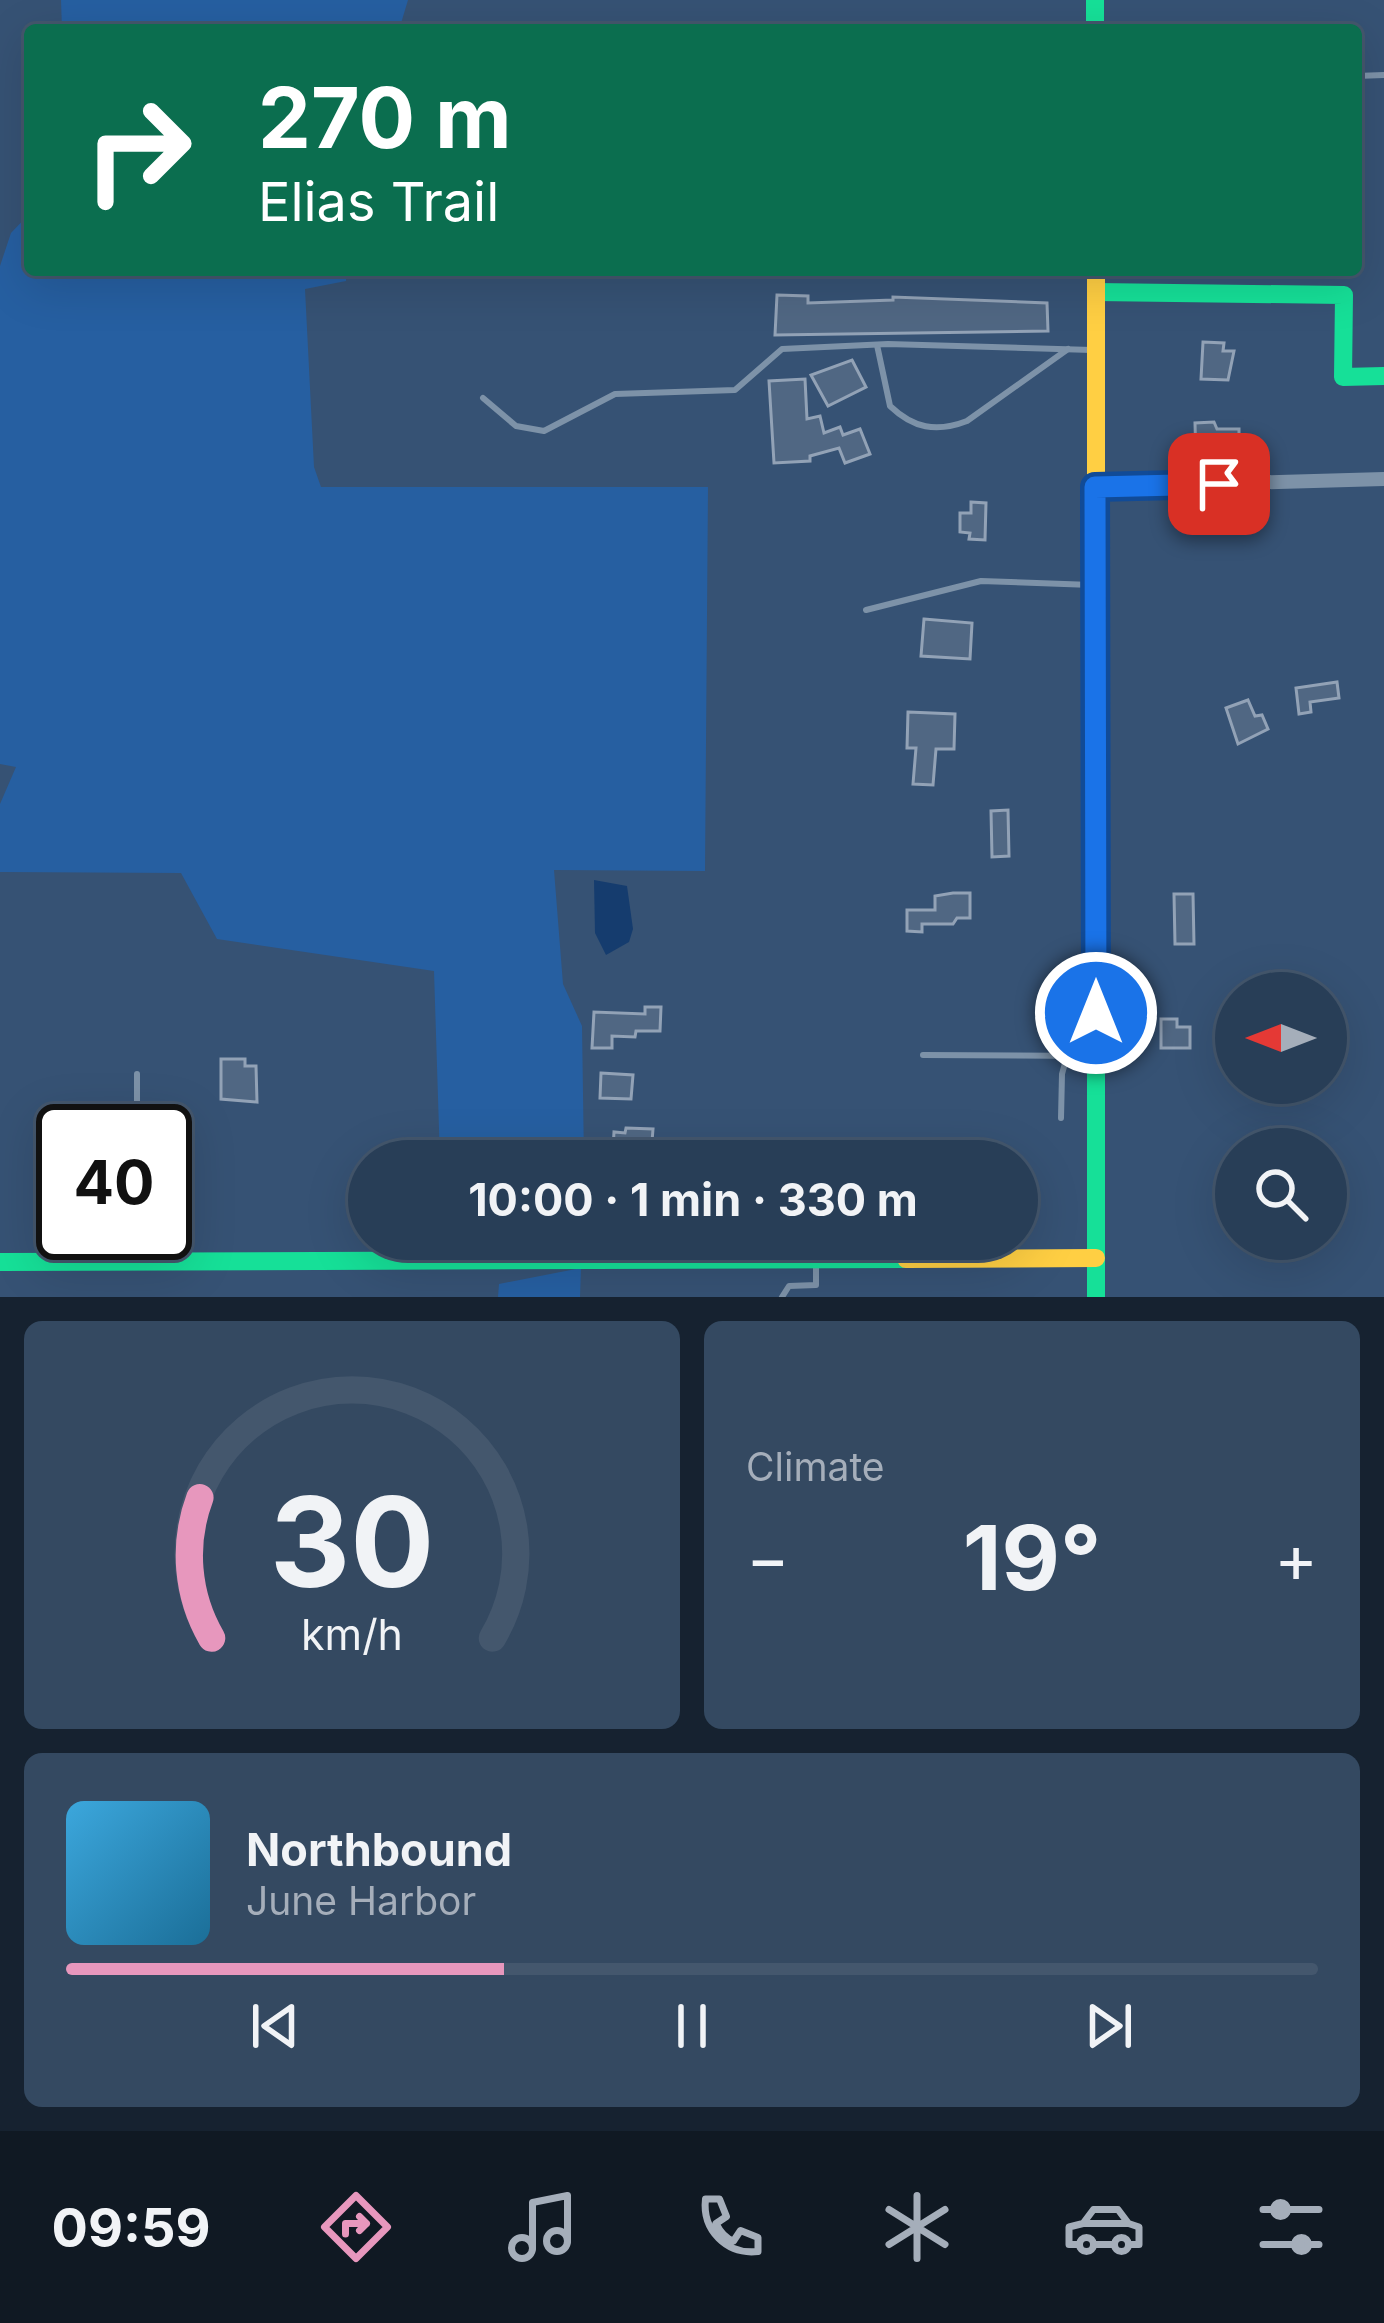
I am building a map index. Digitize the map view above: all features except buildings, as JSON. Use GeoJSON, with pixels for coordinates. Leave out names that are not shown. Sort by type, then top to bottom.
{"type":"FeatureCollection","features":[{"type":"Feature","properties":{"kind":"street"},"geometry":{"type":"LineString","coordinates":[[1096,276],[1096,1297]]}},
{"type":"Feature","properties":{"kind":"street"},"geometry":{"type":"LineString","coordinates":[[1096,292],[1344,295],[1343,377],[1384,376]]}},
{"type":"Feature","properties":{"kind":"street"},"geometry":{"type":"LineString","coordinates":[[1095,487],[1384,479]]}},
{"type":"Feature","properties":{"kind":"street"},"geometry":{"type":"LineString","coordinates":[[1038,1258],[1096,1258]]}},
{"type":"Feature","properties":{"kind":"street"},"geometry":{"type":"LineString","coordinates":[[0,1262],[589,1260]]}},
{"type":"Feature","properties":{"kind":"lane"},"geometry":{"type":"LineString","coordinates":[[483,398],[516,426],[544,431],[614,394],[735,390],[782,349],[877,345],[1096,350]]}},
{"type":"Feature","properties":{"kind":"lane"},"geometry":{"type":"LineString","coordinates":[[877,345],[890,406],[920,428],[951,428],[967,421],[1067,349]]}},
{"type":"Feature","properties":{"kind":"lane"},"geometry":{"type":"LineString","coordinates":[[866,610],[981,581],[1095,584]]}},
{"type":"Feature","properties":{"kind":"lane"},"geometry":{"type":"LineString","coordinates":[[923,1054],[1096,1056]]}},
{"type":"Feature","properties":{"kind":"lane"},"geometry":{"type":"LineString","coordinates":[[1061,1118],[1067,1056]]}},
{"type":"Feature","properties":{"kind":"lane"},"geometry":{"type":"LineString","coordinates":[[136,1104],[137,1073]]}},
{"type":"Feature","properties":{"kind":"lane"},"geometry":{"type":"LineString","coordinates":[[782,1297],[789,1286],[816,1285],[815,1260]]}},
{"type":"Feature","properties":{"kind":"shaded area"},"geometry":{"type":"Polygon","coordinates":[[[61,0],[408,0],[401,24],[62,24],[61,0]]]}},
{"type":"Feature","properties":{"kind":"shaded area"},"geometry":{"type":"Polygon","coordinates":[[[24,219],[24,276],[346,276],[346,281],[305,289],[314,467],[321,487],[708,487],[705,871],[554,870],[563,984],[582,1026],[584,1140],[439,1140],[434,971],[217,939],[181,873],[0,872],[0,804],[16,767],[0,764],[0,266],[11,233],[24,219]]]}},
{"type":"Feature","properties":{"kind":"shaded area"},"geometry":{"type":"Polygon","coordinates":[[[594,880],[627,886],[633,929],[629,942],[606,955],[595,933],[594,880]]]}},
{"type":"Feature","properties":{"kind":"shaded area"},"geometry":{"type":"Polygon","coordinates":[[[581,1268],[580,1297],[498,1297],[499,1284],[581,1268]]]}},
{"type":"Feature","properties":{"kind":"traffic: fast"},"geometry":{"type":"LineString","coordinates":[[1095,0],[1095,24]]}},
{"type":"Feature","properties":{"kind":"traffic: fast"},"geometry":{"type":"LineString","coordinates":[[1096,292],[1344,295],[1343,377],[1384,376]]}},
{"type":"Feature","properties":{"kind":"traffic: fast"},"geometry":{"type":"LineString","coordinates":[[1096,1015],[1096,1297]]}},
{"type":"Feature","properties":{"kind":"traffic: fast"},"geometry":{"type":"LineString","coordinates":[[0,1262],[604,1260]]}},
{"type":"Feature","properties":{"kind":"traffic: slow"},"geometry":{"type":"LineString","coordinates":[[1096,276],[1096,1015]]}},
{"type":"Feature","properties":{"kind":"traffic: slow"},"geometry":{"type":"LineString","coordinates":[[1038,1258],[1096,1258]]}},
{"type":"Feature","properties":{"kind":"route"},"geometry":{"type":"LineString","coordinates":[[1096,1013],[1095,487],[1219,484]]}}]}
